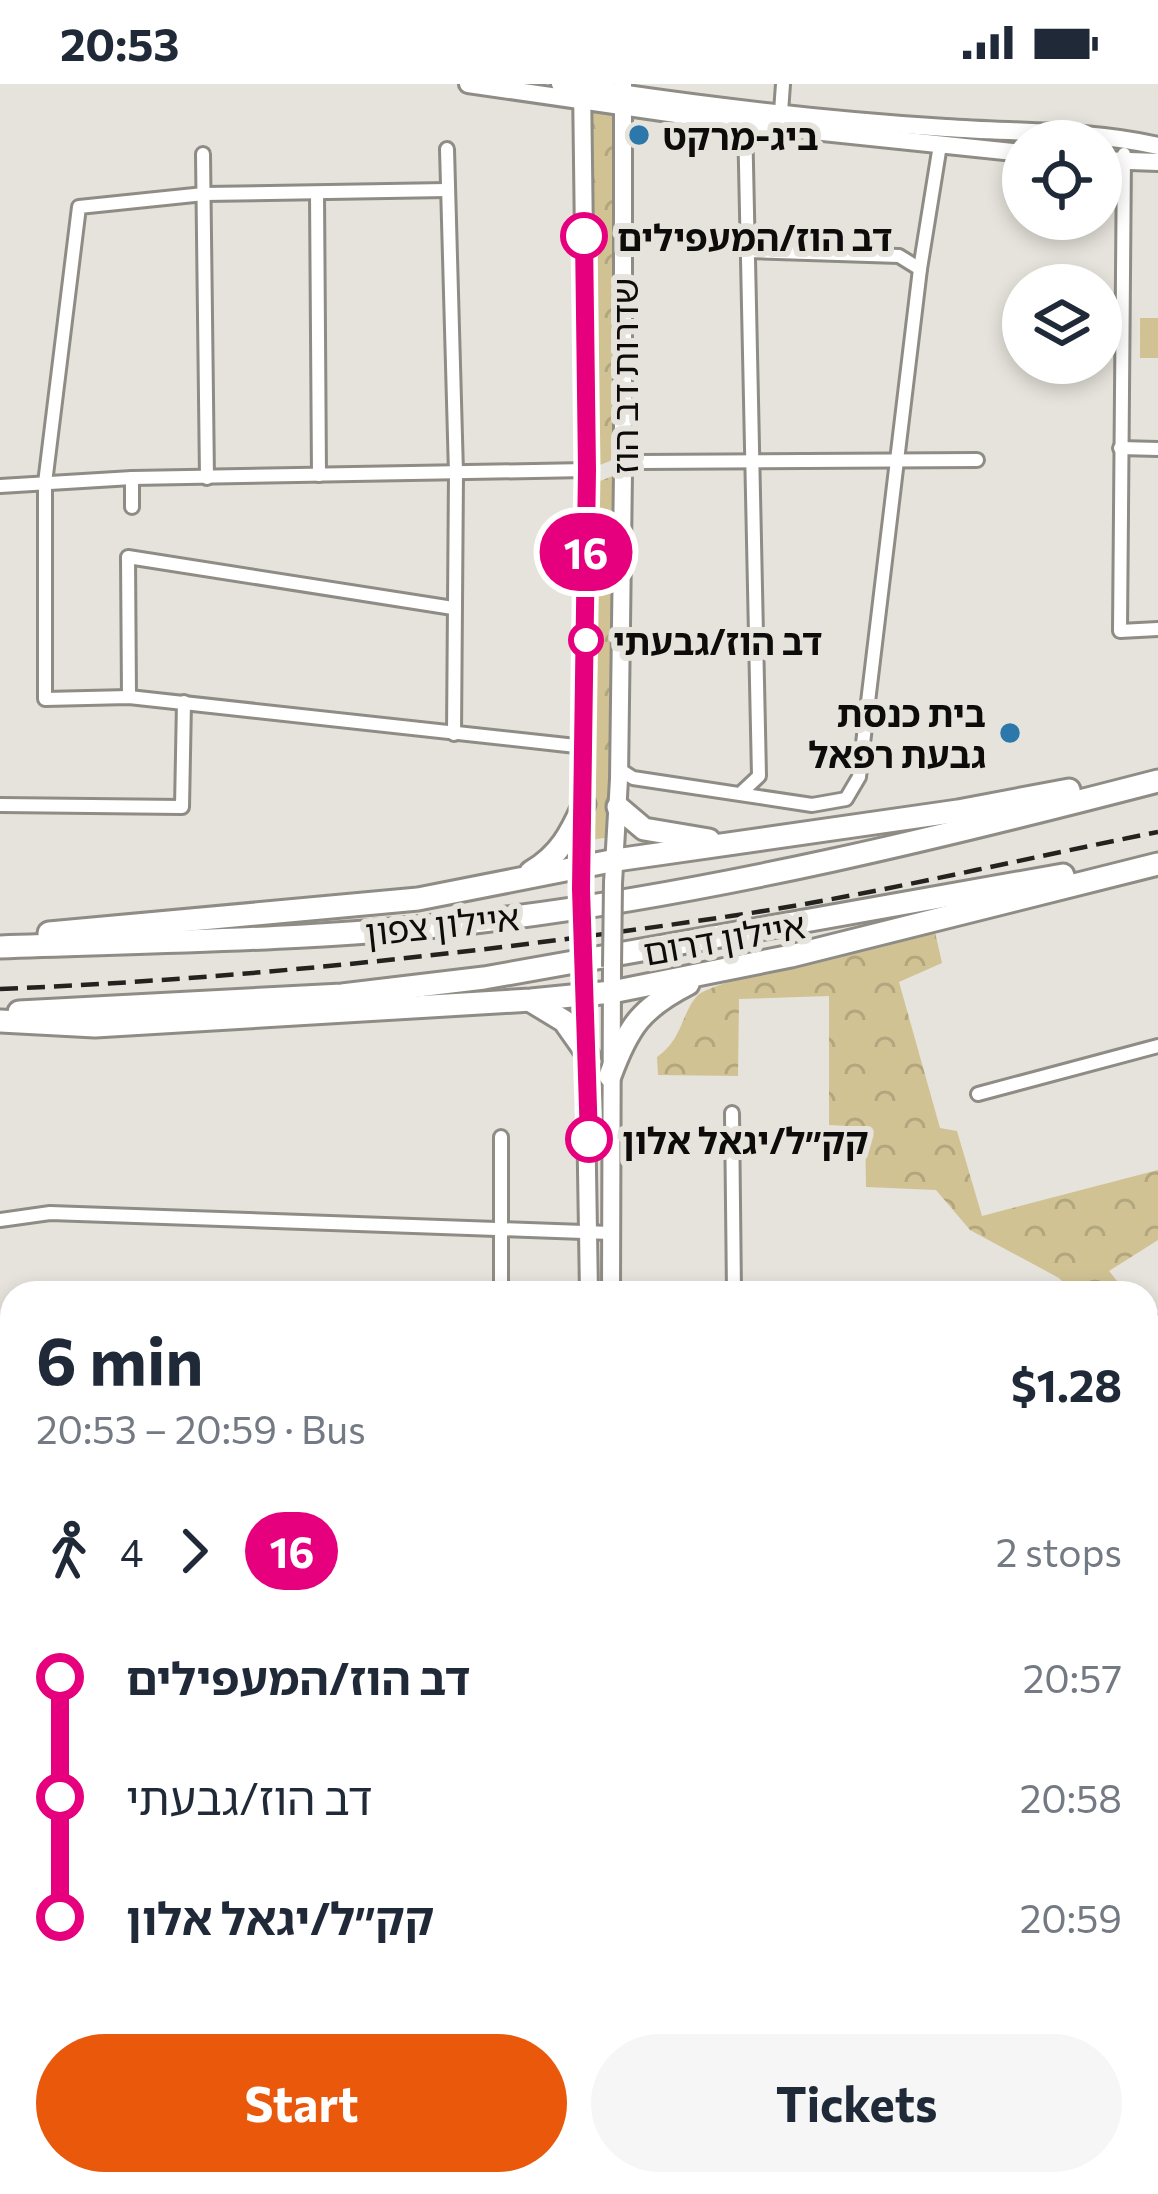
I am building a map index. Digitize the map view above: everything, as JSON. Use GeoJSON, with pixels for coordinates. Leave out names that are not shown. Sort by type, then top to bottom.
{"type":"FeatureCollection","features":[{"type":"Feature","properties":{"kind":"highway"},"geometry":{"type":"LineString","coordinates":[[0,938],[418,899],[517,880],[582,877],[740,843],[1158,777]]}},
{"type":"Feature","properties":{"kind":"highway","name":"איילון צפון"},"geometry":{"type":"LineString","coordinates":[[0,947],[351,933],[505,918],[734,880],[982,826],[1158,777]]}},
{"type":"Feature","properties":{"kind":"highway"},"geometry":{"type":"LineString","coordinates":[[622,786],[628,819],[657,834],[740,843]]}},
{"type":"Feature","properties":{"kind":"highway"},"geometry":{"type":"LineString","coordinates":[[517,880],[556,855],[584,804]]}},
{"type":"Feature","properties":{"kind":"highway"},"geometry":{"type":"LineString","coordinates":[[0,1017],[95,1026],[531,1000],[584,984],[612,992],[710,973],[1158,861]]}},
{"type":"Feature","properties":{"kind":"highway","name":"איילון דרום"},"geometry":{"type":"LineString","coordinates":[[0,1017],[342,995],[465,981],[1158,861]]}},
{"type":"Feature","properties":{"kind":"highway"},"geometry":{"type":"LineString","coordinates":[[610,1076],[642,1012],[710,973]]}},
{"type":"Feature","properties":{"kind":"highway"},"geometry":{"type":"LineString","coordinates":[[531,1000],[564,1022],[588,1055]]}},
{"type":"Feature","properties":{"kind":"street"},"geometry":{"type":"LineString","coordinates":[[468,84],[959,129],[1125,138],[1158,146]]}},
{"type":"Feature","properties":{"kind":"street"},"geometry":{"type":"LineString","coordinates":[[560,84],[582,91]]}},
{"type":"Feature","properties":{"kind":"street"},"geometry":{"type":"LineString","coordinates":[[783,84],[781,112],[797,130]]}},
{"type":"Feature","properties":{"kind":"street","name":"שדרות דב הוז"},"geometry":{"type":"LineString","coordinates":[[582,91],[587,470],[582,877],[589,1281]]}},
{"type":"Feature","properties":{"kind":"street"},"geometry":{"type":"LineString","coordinates":[[623,95],[745,124],[1002,151]]}},
{"type":"Feature","properties":{"kind":"street","name":"שדרות דב הוז"},"geometry":{"type":"LineString","coordinates":[[611,1281],[614,872],[622,786],[631,467],[623,448],[623,95]]}},
{"type":"Feature","properties":{"kind":"street"},"geometry":{"type":"LineString","coordinates":[[730,107],[745,124],[759,776],[768,797]]}},
{"type":"Feature","properties":{"kind":"street"},"geometry":{"type":"LineString","coordinates":[[622,786],[742,791],[812,805],[846,799],[859,777],[920,269],[940,145],[959,129]]}},
{"type":"Feature","properties":{"kind":"street"},"geometry":{"type":"LineString","coordinates":[[1125,138],[1120,631],[1158,629]]}},
{"type":"Feature","properties":{"kind":"street"},"geometry":{"type":"LineString","coordinates":[[447,149],[456,472],[454,734]]}},
{"type":"Feature","properties":{"kind":"street"},"geometry":{"type":"LineString","coordinates":[[203,154],[207,478]]}},
{"type":"Feature","properties":{"kind":"street"},"geometry":{"type":"LineString","coordinates":[[1123,163],[1158,162]]}},
{"type":"Feature","properties":{"kind":"street"},"geometry":{"type":"LineString","coordinates":[[447,190],[204,194],[80,207],[45,483],[45,699],[129,697],[585,747]]}},
{"type":"Feature","properties":{"kind":"street"},"geometry":{"type":"LineString","coordinates":[[317,193],[319,475]]}},
{"type":"Feature","properties":{"kind":"street"},"geometry":{"type":"LineString","coordinates":[[748,251],[899,256],[920,269]]}},
{"type":"Feature","properties":{"kind":"street"},"geometry":{"type":"LineString","coordinates":[[0,486],[132,478],[587,470],[610,461],[623,448]]}},
{"type":"Feature","properties":{"kind":"street"},"geometry":{"type":"LineString","coordinates":[[1120,448],[1158,448]]}},
{"type":"Feature","properties":{"kind":"street"},"geometry":{"type":"LineString","coordinates":[[586,497],[600,481],[631,467],[977,460]]}},
{"type":"Feature","properties":{"kind":"street"},"geometry":{"type":"LineString","coordinates":[[132,478],[132,508]]}},
{"type":"Feature","properties":{"kind":"street"},"geometry":{"type":"LineString","coordinates":[[129,697],[128,557],[453,608]]}},
{"type":"Feature","properties":{"kind":"street"},"geometry":{"type":"LineString","coordinates":[[0,805],[182,807],[184,702]]}},
{"type":"Feature","properties":{"kind":"street"},"geometry":{"type":"LineString","coordinates":[[742,791],[759,776]]}},
{"type":"Feature","properties":{"kind":"street"},"geometry":{"type":"LineString","coordinates":[[978,1094],[1158,1046]]}},
{"type":"Feature","properties":{"kind":"street"},"geometry":{"type":"LineString","coordinates":[[732,1113],[734,1281]]}},
{"type":"Feature","properties":{"kind":"street"},"geometry":{"type":"LineString","coordinates":[[501,1137],[501,1281]]}},
{"type":"Feature","properties":{"kind":"street"},"geometry":{"type":"LineString","coordinates":[[0,1220],[50,1213],[611,1233]]}},
{"type":"Feature","properties":{"kind":"green space"},"geometry":{"type":"Polygon","coordinates":[[[582,101],[623,108],[623,448],[610,461],[587,470],[582,101]]]}},
{"type":"Feature","properties":{"kind":"green space"},"geometry":{"type":"Polygon","coordinates":[[[1140,318],[1158,318],[1158,358],[1140,358],[1140,318]]]}},
{"type":"Feature","properties":{"kind":"green space"},"geometry":{"type":"Polygon","coordinates":[[[623,472],[617,836],[584,841],[586,497],[600,481],[623,472]]]}},
{"type":"Feature","properties":{"kind":"green space"},"geometry":{"type":"Polygon","coordinates":[[[935,932],[942,963],[899,982],[940,1128],[957,1131],[982,1216],[1158,1170],[1158,1240],[1109,1271],[1117,1281],[1062,1281],[970,1230],[936,1190],[866,1187],[865,1127],[829,1125],[829,996],[739,999],[738,1076],[658,1075],[657,1057],[672,1042],[698,995],[771,970],[935,932]]]}},
{"type":"Feature","properties":{"kind":"railway"},"geometry":{"type":"LineString","coordinates":[[0,989],[275,971],[640,929],[838,898],[1158,832]]}},
{"type":"Feature","properties":{"kind":"bus line","name":"16"},"geometry":{"type":"LineString","coordinates":[[584,236],[587,470],[581,889],[589,1139]]}},
{"type":"Feature","properties":{"kind":"place","name":"ביג-מרקט"},"geometry":{"type":"Point","coordinates":[639,135]}},
{"type":"Feature","properties":{"kind":"place","name":"דב הוז/המעפילים"},"geometry":{"type":"Point","coordinates":[584,236]}},
{"type":"Feature","properties":{"kind":"place","name":"דב הוז/גבעתי"},"geometry":{"type":"Point","coordinates":[586,640]}},
{"type":"Feature","properties":{"kind":"place","name":"בית כנסת גבעת רפאל"},"geometry":{"type":"Point","coordinates":[1010,733]}},
{"type":"Feature","properties":{"kind":"place","name":"קק״ל/יגאל אלון"},"geometry":{"type":"Point","coordinates":[589,1139]}}]}
